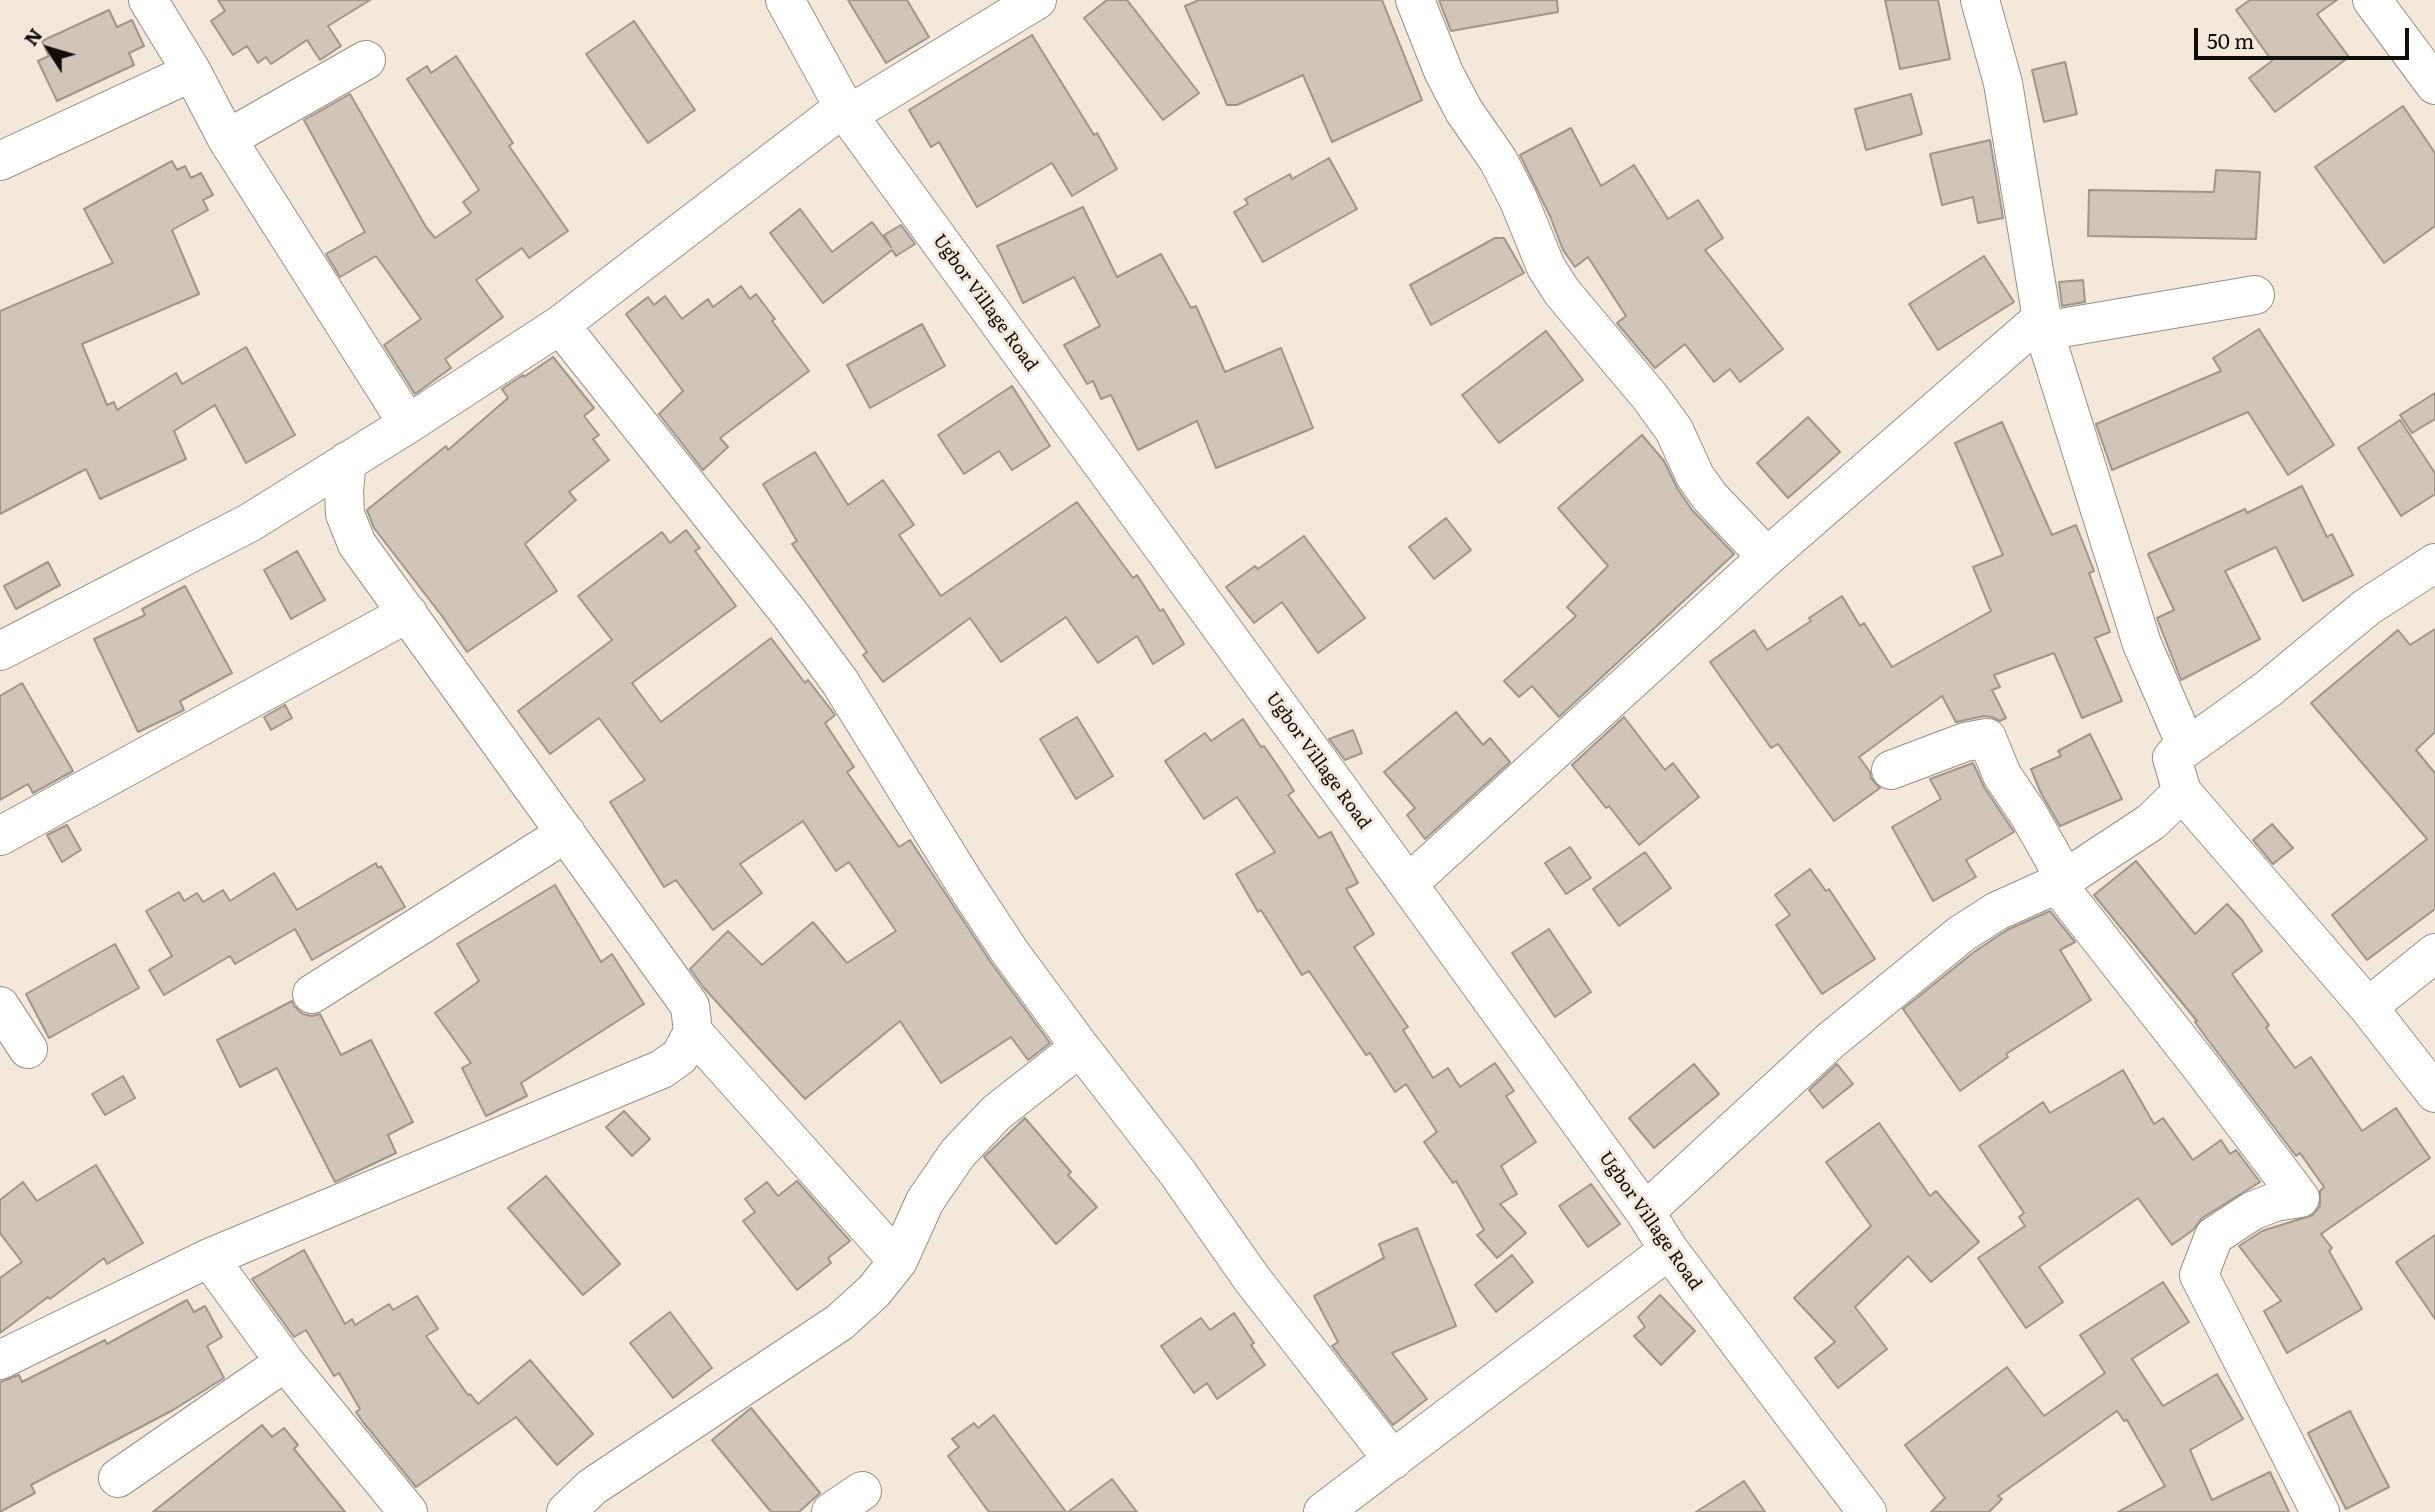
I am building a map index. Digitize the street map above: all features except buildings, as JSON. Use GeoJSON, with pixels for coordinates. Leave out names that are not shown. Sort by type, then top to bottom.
{"type":"FeatureCollection","features":[{"type":"Feature","properties":{"kind":"street"},"geometry":{"type":"LineString","coordinates":[[149,0],[192,72],[227,139],[408,424]]}},
{"type":"Feature","properties":{"kind":"street","name":"Ugbor Village Road"},"geometry":{"type":"LineString","coordinates":[[785,0],[846,111],[1408,884],[1645,1212],[1669,1250],[1867,1512]]}},
{"type":"Feature","properties":{"kind":"street"},"geometry":{"type":"LineString","coordinates":[[5,635],[249,523],[560,325],[846,111],[1037,0]]}},
{"type":"Feature","properties":{"kind":"street"},"geometry":{"type":"LineString","coordinates":[[1415,0],[1444,73],[1464,111],[1499,160],[1546,267],[1562,292],[1667,419],[1695,476],[1710,497],[1767,557]]}},
{"type":"Feature","properties":{"kind":"street"},"geometry":{"type":"LineString","coordinates":[[1645,1212],[1830,1041],[1961,934],[1997,911],[2061,881],[2151,822],[2177,775],[2185,743],[2142,644],[2043,324],[2003,83],[1980,0]]}},
{"type":"Feature","properties":{"kind":"street"},"geometry":{"type":"LineString","coordinates":[[2372,0],[2435,85]]}},
{"type":"Feature","properties":{"kind":"street"},"geometry":{"type":"LineString","coordinates":[[227,139],[366,60]]}},
{"type":"Feature","properties":{"kind":"street"},"geometry":{"type":"LineString","coordinates":[[0,161],[192,72]]}},
{"type":"Feature","properties":{"kind":"street"},"geometry":{"type":"LineString","coordinates":[[1408,884],[1767,557],[2043,324],[2255,295]]}},
{"type":"Feature","properties":{"kind":"street"},"geometry":{"type":"LineString","coordinates":[[560,325],[789,613],[840,682],[1010,952],[1080,1048],[1177,1172],[1252,1279],[1392,1460]]}},
{"type":"Feature","properties":{"kind":"street"},"geometry":{"type":"LineString","coordinates":[[0,1360],[209,1258],[662,1069],[680,1056],[693,1032],[690,1006],[357,544],[345,514],[347,461]]}},
{"type":"Feature","properties":{"kind":"street"},"geometry":{"type":"LineString","coordinates":[[2177,775],[2268,689],[2367,607],[2435,563]]}},
{"type":"Feature","properties":{"kind":"street"},"geometry":{"type":"LineString","coordinates":[[0,836],[408,613]]}},
{"type":"Feature","properties":{"kind":"street"},"geometry":{"type":"LineString","coordinates":[[1891,770],[1965,742],[1987,738],[2002,775],[2029,815],[2061,881],[2300,1198],[2276,1202],[2252,1211],[2214,1236],[2199,1275],[2320,1512]]}},
{"type":"Feature","properties":{"kind":"street"},"geometry":{"type":"LineString","coordinates":[[2177,775],[2368,1007],[2435,1093]]}},
{"type":"Feature","properties":{"kind":"street"},"geometry":{"type":"LineString","coordinates":[[312,994],[566,833]]}},
{"type":"Feature","properties":{"kind":"street"},"geometry":{"type":"LineString","coordinates":[[2368,1007],[2435,953]]}},
{"type":"Feature","properties":{"kind":"street"},"geometry":{"type":"LineString","coordinates":[[0,1006],[28,1049]]}},
{"type":"Feature","properties":{"kind":"street"},"geometry":{"type":"LineString","coordinates":[[693,1032],[898,1261]]}},
{"type":"Feature","properties":{"kind":"street"},"geometry":{"type":"LineString","coordinates":[[566,1512],[592,1487],[840,1322],[874,1291],[898,1261],[925,1201],[958,1153],[996,1113],[1080,1048]]}},
{"type":"Feature","properties":{"kind":"street"},"geometry":{"type":"LineString","coordinates":[[1324,1512],[1669,1250]]}},
{"type":"Feature","properties":{"kind":"street"},"geometry":{"type":"LineString","coordinates":[[209,1258],[285,1362],[408,1512]]}},
{"type":"Feature","properties":{"kind":"street"},"geometry":{"type":"LineString","coordinates":[[118,1478],[285,1362]]}},
{"type":"Feature","properties":{"kind":"street"},"geometry":{"type":"LineString","coordinates":[[831,1512],[862,1491]]}}]}
